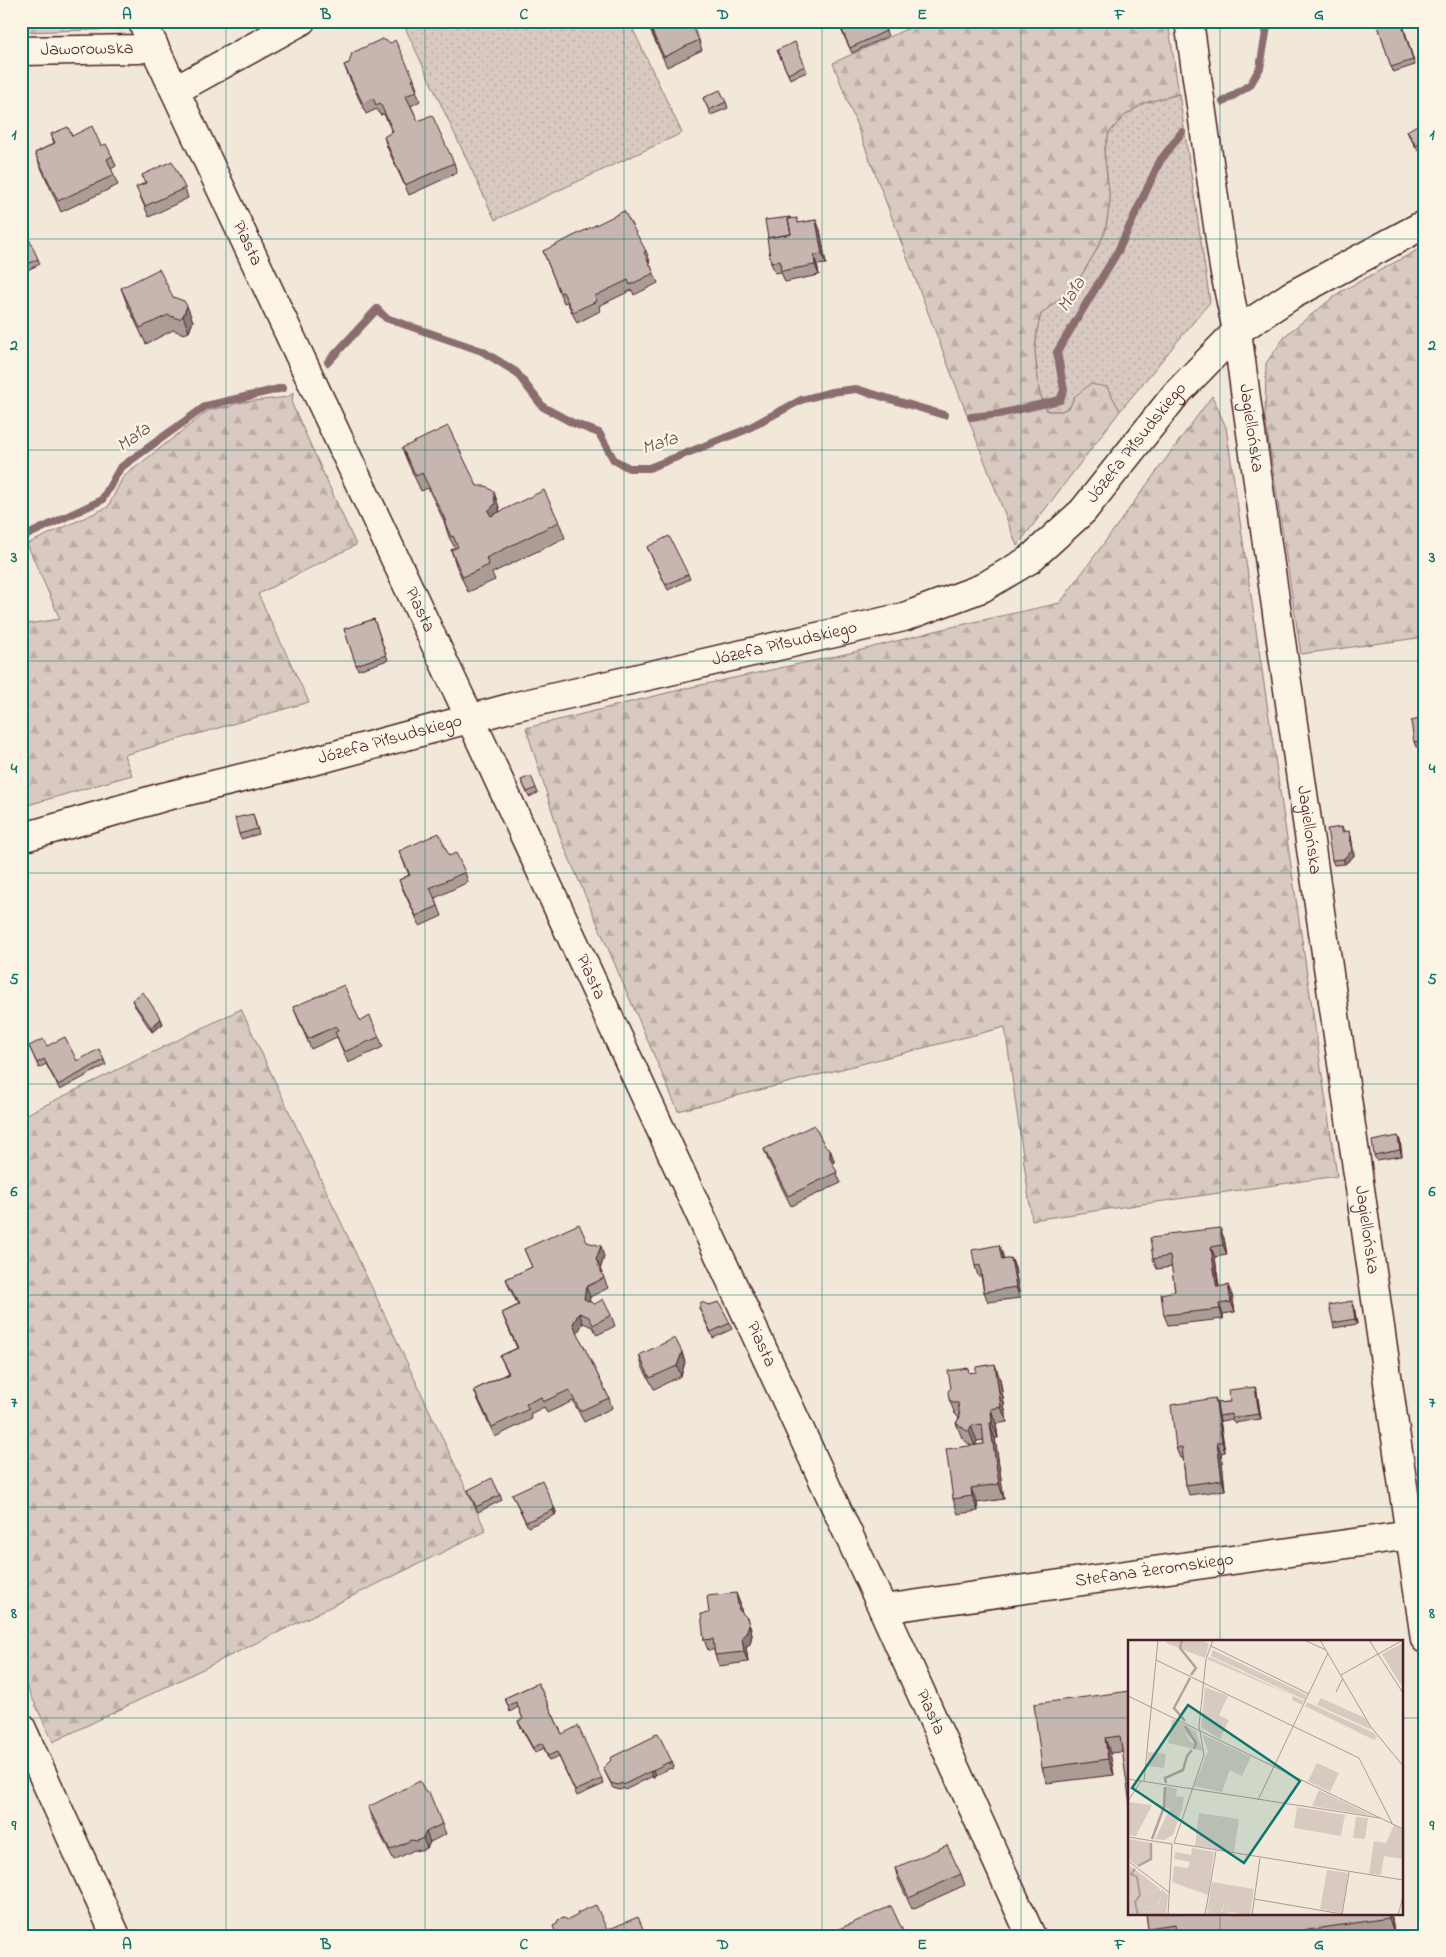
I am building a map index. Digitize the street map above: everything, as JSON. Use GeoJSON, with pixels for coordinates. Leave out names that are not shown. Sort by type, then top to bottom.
{"type":"FeatureCollection","features":[{"type":"Feature","properties":{"kind":"street"},"geometry":{"type":"LineString","coordinates":[[176,90],[301,21]]}},
{"type":"Feature","properties":{"kind":"street","name":"Jagiellońska"},"geometry":{"type":"LineString","coordinates":[[1189,21],[1224,268],[1237,332],[1417,1534],[1425,1639]]}},
{"type":"Feature","properties":{"kind":"street","name":"Piasta"},"geometry":{"type":"LineString","coordinates":[[148,33],[470,718],[883,1609],[1031,1936]]}},
{"type":"Feature","properties":{"kind":"street","name":"Jaworowska"},"geometry":{"type":"LineString","coordinates":[[21,51],[139,49],[148,33]]}},
{"type":"Feature","properties":{"kind":"street","name":"Józefa Piłsudskiego"},"geometry":{"type":"LineString","coordinates":[[21,838],[163,797],[317,760],[470,718],[904,617],[982,588],[1029,560],[1083,511],[1176,394],[1237,332],[1292,295],[1425,224]]}},
{"type":"Feature","properties":{"kind":"street","name":"Stefana Żeromskiego"},"geometry":{"type":"LineString","coordinates":[[883,1609],[1417,1534]]}},
{"type":"Feature","properties":{"kind":"street"},"geometry":{"type":"LineString","coordinates":[[21,1727],[116,1936]]}},
{"type":"Feature","properties":{"kind":"green space"},"geometry":{"type":"Polygon","coordinates":[[[21,21],[121,21],[124,29],[21,32],[21,21]]]}},
{"type":"Feature","properties":{"kind":"green space"},"geometry":{"type":"Polygon","coordinates":[[[402,21],[629,21],[682,133],[495,220],[402,21]]]}},
{"type":"Feature","properties":{"kind":"green space"},"geometry":{"type":"Polygon","coordinates":[[[924,21],[1168,21],[1179,94],[1144,103],[1124,116],[1109,133],[1104,151],[1110,201],[1105,232],[1075,286],[1041,314],[1037,330],[1035,352],[1039,391],[1047,411],[1062,411],[1070,407],[1074,397],[1090,384],[1107,387],[1120,411],[1017,546],[833,63],[924,21]]]}},
{"type":"Feature","properties":{"kind":"green space"},"geometry":{"type":"Polygon","coordinates":[[[1179,94],[1210,302],[1120,411],[1107,387],[1074,397],[1070,407],[1062,411],[1047,411],[1039,391],[1035,352],[1037,330],[1041,314],[1075,286],[1105,232],[1110,201],[1104,151],[1109,133],[1124,116],[1144,103],[1179,94]]]}},
{"type":"Feature","properties":{"kind":"green space"},"geometry":{"type":"Polygon","coordinates":[[[1425,246],[1425,637],[1301,654],[1265,418],[1266,363],[1287,334],[1340,292],[1425,246]]]}},
{"type":"Feature","properties":{"kind":"green space"},"geometry":{"type":"Polygon","coordinates":[[[293,392],[292,404],[356,545],[258,594],[309,702],[124,755],[132,775],[21,807],[21,625],[60,619],[27,544],[108,507],[123,477],[209,410],[231,406],[236,403],[288,397],[293,392]]]}},
{"type":"Feature","properties":{"kind":"green space"},"geometry":{"type":"Polygon","coordinates":[[[1212,396],[1226,427],[1337,1176],[1032,1220],[1005,1027],[678,1111],[561,839],[526,728],[687,688],[850,653],[947,628],[1060,603],[1212,396]]]}},
{"type":"Feature","properties":{"kind":"green space"},"geometry":{"type":"Polygon","coordinates":[[[241,1009],[486,1531],[53,1742],[21,1674],[21,1117],[241,1009]]]}},
{"type":"Feature","properties":{"kind":"building"},"geometry":{"type":"Polygon","coordinates":[[[647,21],[690,21],[699,40],[664,57],[647,21]]]}},
{"type":"Feature","properties":{"kind":"building"},"geometry":{"type":"Polygon","coordinates":[[[838,21],[881,21],[886,31],[850,48],[838,21]]]}},
{"type":"Feature","properties":{"kind":"building"},"geometry":{"type":"Polygon","coordinates":[[[1401,21],[1413,60],[1391,67],[1377,22],[1401,21]]]}},
{"type":"Feature","properties":{"kind":"building"},"geometry":{"type":"Polygon","coordinates":[[[382,39],[391,43],[395,40],[414,79],[412,80],[417,91],[406,96],[418,121],[432,115],[454,163],[405,185],[384,137],[393,131],[380,103],[376,105],[373,98],[363,104],[344,65],[349,63],[352,53],[382,39]]]}},
{"type":"Feature","properties":{"kind":"building"},"geometry":{"type":"Polygon","coordinates":[[[795,42],[805,66],[788,74],[777,50],[795,42]]]}},
{"type":"Feature","properties":{"kind":"building"},"geometry":{"type":"Polygon","coordinates":[[[720,90],[726,102],[709,110],[703,98],[720,90]]]}},
{"type":"Feature","properties":{"kind":"building"},"geometry":{"type":"Polygon","coordinates":[[[1417,125],[1425,140],[1416,146],[1407,131],[1417,125]]]}},
{"type":"Feature","properties":{"kind":"building"},"geometry":{"type":"Polygon","coordinates":[[[92,126],[101,146],[106,144],[112,156],[107,159],[114,175],[58,201],[35,153],[55,143],[51,134],[68,127],[72,136],[92,126]]]}},
{"type":"Feature","properties":{"kind":"building"},"geometry":{"type":"Polygon","coordinates":[[[172,161],[185,188],[145,206],[136,187],[146,183],[142,175],[172,161]]]}},
{"type":"Feature","properties":{"kind":"building"},"geometry":{"type":"Polygon","coordinates":[[[624,211],[646,251],[644,252],[654,273],[630,285],[628,280],[595,296],[597,301],[573,312],[563,292],[560,293],[543,251],[624,211]]]}},
{"type":"Feature","properties":{"kind":"building"},"geometry":{"type":"Polygon","coordinates":[[[790,217],[788,219],[791,234],[768,238],[765,220],[790,217]]]}},
{"type":"Feature","properties":{"kind":"building"},"geometry":{"type":"Polygon","coordinates":[[[797,218],[798,223],[816,220],[822,254],[814,255],[815,265],[781,271],[780,261],[771,263],[767,238],[791,234],[788,219],[797,218]]]}},
{"type":"Feature","properties":{"kind":"building"},"geometry":{"type":"Polygon","coordinates":[[[29,239],[38,259],[21,267],[21,243],[29,239]]]}},
{"type":"Feature","properties":{"kind":"building"},"geometry":{"type":"Polygon","coordinates":[[[159,269],[173,297],[184,301],[187,306],[183,316],[179,319],[168,315],[140,328],[121,288],[159,269]]]}},
{"type":"Feature","properties":{"kind":"building"},"geometry":{"type":"Polygon","coordinates":[[[448,426],[477,486],[486,486],[494,492],[495,504],[488,511],[491,516],[544,490],[559,522],[486,558],[489,565],[463,577],[451,550],[458,547],[453,536],[451,537],[444,521],[446,521],[422,473],[416,476],[402,448],[448,426]]]}},
{"type":"Feature","properties":{"kind":"building"},"geometry":{"type":"Polygon","coordinates":[[[669,536],[688,574],[666,585],[647,547],[669,536]]]}},
{"type":"Feature","properties":{"kind":"building"},"geometry":{"type":"Polygon","coordinates":[[[374,619],[386,655],[356,665],[344,629],[374,619]]]}},
{"type":"Feature","properties":{"kind":"building"},"geometry":{"type":"Polygon","coordinates":[[[1425,718],[1425,740],[1414,742],[1411,721],[1425,718]]]}},
{"type":"Feature","properties":{"kind":"building"},"geometry":{"type":"Polygon","coordinates":[[[531,776],[536,788],[527,792],[521,780],[531,776]]]}},
{"type":"Feature","properties":{"kind":"building"},"geometry":{"type":"Polygon","coordinates":[[[253,814],[257,829],[239,834],[235,818],[253,814]]]}},
{"type":"Feature","properties":{"kind":"building"},"geometry":{"type":"Polygon","coordinates":[[[1342,827],[1342,832],[1349,831],[1352,851],[1343,859],[1332,860],[1327,829],[1342,827]]]}},
{"type":"Feature","properties":{"kind":"building"},"geometry":{"type":"Polygon","coordinates":[[[439,833],[449,856],[456,853],[465,872],[430,888],[438,906],[416,916],[399,880],[410,875],[399,851],[439,833]]]}},
{"type":"Feature","properties":{"kind":"building"},"geometry":{"type":"Polygon","coordinates":[[[344,985],[360,1021],[370,1016],[379,1037],[344,1052],[335,1032],[338,1031],[336,1026],[308,1039],[293,1007],[344,985]]]}},
{"type":"Feature","properties":{"kind":"building"},"geometry":{"type":"Polygon","coordinates":[[[143,992],[161,1019],[151,1027],[132,1000],[143,992]]]}},
{"type":"Feature","properties":{"kind":"building"},"geometry":{"type":"Polygon","coordinates":[[[65,1037],[77,1061],[99,1049],[104,1060],[58,1085],[44,1059],[37,1063],[29,1046],[43,1039],[47,1046],[65,1037]]]}},
{"type":"Feature","properties":{"kind":"building"},"geometry":{"type":"Polygon","coordinates":[[[814,1125],[825,1146],[830,1149],[830,1158],[837,1172],[788,1196],[764,1149],[814,1125]]]}},
{"type":"Feature","properties":{"kind":"building"},"geometry":{"type":"Polygon","coordinates":[[[1398,1136],[1400,1150],[1374,1155],[1372,1141],[1398,1136]]]}},
{"type":"Feature","properties":{"kind":"building"},"geometry":{"type":"Polygon","coordinates":[[[579,1224],[587,1242],[601,1246],[596,1259],[604,1278],[586,1287],[584,1299],[595,1304],[603,1299],[611,1315],[593,1325],[589,1317],[579,1313],[573,1324],[609,1398],[580,1411],[569,1390],[543,1402],[541,1397],[526,1404],[529,1409],[492,1427],[474,1390],[509,1373],[500,1356],[518,1348],[502,1313],[519,1305],[506,1279],[532,1267],[524,1249],[579,1224]]]}},
{"type":"Feature","properties":{"kind":"building"},"geometry":{"type":"Polygon","coordinates":[[[1220,1228],[1223,1245],[1211,1247],[1216,1283],[1217,1287],[1228,1285],[1231,1302],[1219,1304],[1220,1309],[1164,1315],[1161,1294],[1175,1291],[1170,1256],[1153,1259],[1150,1238],[1167,1236],[1167,1234],[1220,1228]]]}},
{"type":"Feature","properties":{"kind":"building"},"geometry":{"type":"Polygon","coordinates":[[[999,1245],[1002,1260],[1011,1258],[1016,1287],[984,1292],[980,1265],[975,1266],[972,1250],[999,1245]]]}},
{"type":"Feature","properties":{"kind":"building"},"geometry":{"type":"Polygon","coordinates":[[[1352,1301],[1355,1319],[1333,1323],[1329,1305],[1352,1301]]]}},
{"type":"Feature","properties":{"kind":"building"},"geometry":{"type":"Polygon","coordinates":[[[701,1302],[709,1305],[719,1302],[730,1323],[711,1332],[699,1308],[701,1302]]]}},
{"type":"Feature","properties":{"kind":"building"},"geometry":{"type":"Polygon","coordinates":[[[675,1338],[682,1352],[677,1366],[650,1378],[639,1355],[675,1338]]]}},
{"type":"Feature","properties":{"kind":"building"},"geometry":{"type":"Polygon","coordinates":[[[995,1364],[1001,1407],[991,1409],[992,1423],[990,1423],[999,1484],[971,1488],[972,1496],[953,1499],[946,1449],[984,1444],[982,1424],[971,1426],[969,1431],[967,1431],[956,1423],[960,1417],[958,1403],[953,1403],[949,1399],[948,1391],[951,1388],[948,1371],[968,1368],[969,1373],[976,1372],[976,1367],[995,1364]]]}},
{"type":"Feature","properties":{"kind":"building"},"geometry":{"type":"Polygon","coordinates":[[[1255,1387],[1259,1414],[1232,1418],[1232,1414],[1219,1416],[1217,1403],[1230,1402],[1228,1390],[1255,1387]]]}},
{"type":"Feature","properties":{"kind":"building"},"geometry":{"type":"Polygon","coordinates":[[[1215,1398],[1222,1442],[1217,1442],[1222,1480],[1186,1485],[1182,1447],[1176,1448],[1171,1405],[1215,1398]]]}},
{"type":"Feature","properties":{"kind":"building"},"geometry":{"type":"Polygon","coordinates":[[[492,1478],[500,1495],[476,1507],[468,1490],[492,1478]]]}},
{"type":"Feature","properties":{"kind":"building"},"geometry":{"type":"Polygon","coordinates":[[[542,1480],[554,1507],[553,1510],[526,1522],[512,1494],[542,1480]]]}},
{"type":"Feature","properties":{"kind":"building"},"geometry":{"type":"Polygon","coordinates":[[[736,1593],[739,1610],[747,1618],[749,1625],[742,1637],[744,1652],[715,1655],[713,1639],[704,1640],[701,1614],[709,1613],[707,1596],[736,1593]]]}},
{"type":"Feature","properties":{"kind":"building"},"geometry":{"type":"Polygon","coordinates":[[[538,1683],[562,1734],[578,1726],[602,1779],[575,1791],[557,1752],[548,1756],[542,1743],[533,1748],[518,1721],[523,1719],[516,1702],[508,1706],[505,1698],[538,1683]]]}},
{"type":"Feature","properties":{"kind":"building"},"geometry":{"type":"Polygon","coordinates":[[[1128,1691],[1128,1790],[1120,1736],[1105,1738],[1108,1759],[1042,1768],[1034,1704],[1128,1691]]]}},
{"type":"Feature","properties":{"kind":"building"},"geometry":{"type":"Polygon","coordinates":[[[658,1733],[672,1762],[623,1785],[622,1783],[618,1785],[611,1783],[603,1768],[611,1760],[610,1758],[658,1733]]]}},
{"type":"Feature","properties":{"kind":"building"},"geometry":{"type":"Polygon","coordinates":[[[420,1781],[426,1793],[429,1792],[442,1824],[426,1832],[423,1838],[417,1841],[411,1840],[390,1850],[368,1807],[420,1781]]]}},
{"type":"Feature","properties":{"kind":"building"},"geometry":{"type":"Polygon","coordinates":[[[947,1845],[961,1874],[909,1898],[895,1868],[947,1845]]]}},
{"type":"Feature","properties":{"kind":"building"},"geometry":{"type":"Polygon","coordinates":[[[596,1905],[607,1930],[638,1917],[646,1936],[557,1936],[553,1926],[557,1924],[558,1920],[564,1918],[568,1920],[578,1915],[577,1913],[596,1905]]]}},
{"type":"Feature","properties":{"kind":"building"},"geometry":{"type":"Polygon","coordinates":[[[891,1906],[903,1931],[893,1936],[834,1936],[832,1932],[891,1906]]]}},
{"type":"Feature","properties":{"kind":"building"},"geometry":{"type":"Polygon","coordinates":[[[1146,1914],[1388,1914],[1389,1918],[1267,1936],[1177,1936],[1175,1924],[1148,1928],[1146,1914]]]}},
{"type":"Feature","properties":{"kind":"waterway","name":"Mała"},"geometry":{"type":"LineString","coordinates":[[1223,102],[1250,85],[1260,68],[1268,21]]}},
{"type":"Feature","properties":{"kind":"waterway","name":"Mała"},"geometry":{"type":"LineString","coordinates":[[971,417],[999,414],[1060,400],[1064,390],[1057,352],[1118,251],[1160,161],[1182,132]]}},
{"type":"Feature","properties":{"kind":"waterway","name":"Mała"},"geometry":{"type":"LineString","coordinates":[[328,362],[377,309],[386,318],[482,351],[516,372],[543,407],[573,423],[599,433],[614,460],[629,468],[649,468],[745,430],[801,400],[831,392],[856,389],[944,415]]}},
{"type":"Feature","properties":{"kind":"waterway","name":"Mała"},"geometry":{"type":"LineString","coordinates":[[21,538],[102,500],[120,468],[206,406],[283,388]]}}]}
